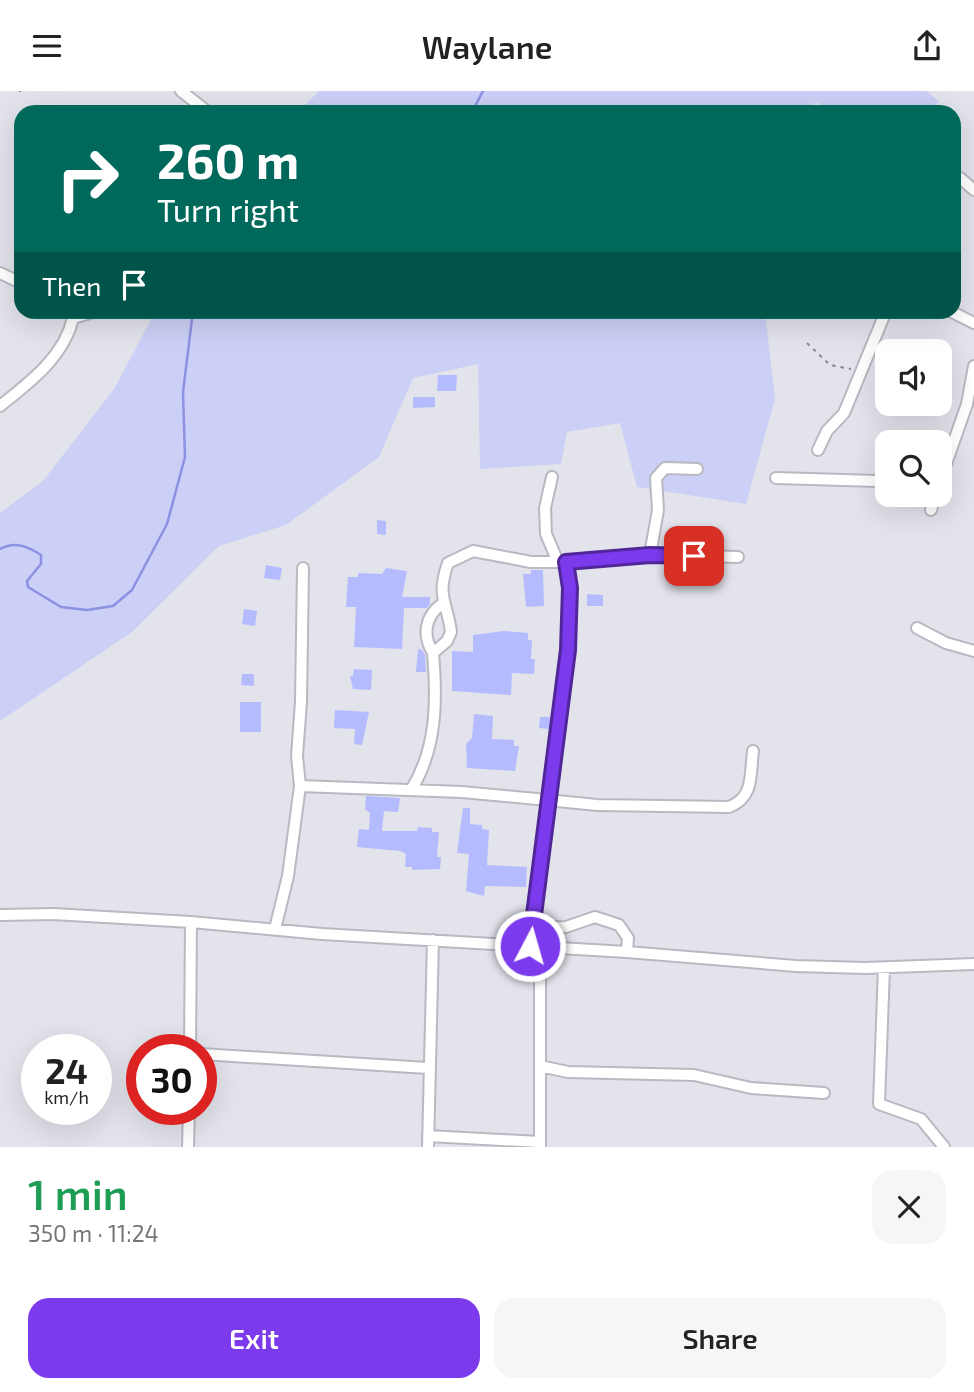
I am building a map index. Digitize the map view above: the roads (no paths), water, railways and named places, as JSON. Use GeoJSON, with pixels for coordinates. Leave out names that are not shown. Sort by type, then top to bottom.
{"type":"FeatureCollection","features":[{"type":"Feature","properties":{"kind":"street"},"geometry":{"type":"LineString","coordinates":[[181,91],[199,105]]}},
{"type":"Feature","properties":{"kind":"street"},"geometry":{"type":"LineString","coordinates":[[0,406],[35,379],[54,356],[69,334],[70,319]]}},
{"type":"Feature","properties":{"kind":"street"},"geometry":{"type":"LineString","coordinates":[[818,450],[827,431],[844,413],[883,319]]}},
{"type":"Feature","properties":{"kind":"street"},"geometry":{"type":"LineString","coordinates":[[952,450],[967,404],[974,366]]}},
{"type":"Feature","properties":{"kind":"street"},"geometry":{"type":"LineString","coordinates":[[650,555],[658,510],[656,478],[665,468],[697,469]]}},
{"type":"Feature","properties":{"kind":"street"},"geometry":{"type":"LineString","coordinates":[[433,940],[428,1141],[540,1145],[540,1066],[532,928],[568,650],[570,588],[562,562],[546,534],[545,508],[552,477]]}},
{"type":"Feature","properties":{"kind":"street"},"geometry":{"type":"LineString","coordinates":[[776,478],[875,480]]}},
{"type":"Feature","properties":{"kind":"street"},"geometry":{"type":"LineString","coordinates":[[433,653],[447,641],[451,632],[442,604],[442,579],[447,563],[473,551],[531,562],[650,555],[738,557]]}},
{"type":"Feature","properties":{"kind":"street"},"geometry":{"type":"LineString","coordinates":[[275,929],[288,876],[300,786],[297,757],[301,702],[303,568]]}},
{"type":"Feature","properties":{"kind":"street"},"geometry":{"type":"LineString","coordinates":[[411,790],[423,772],[431,740],[436,689],[433,653],[426,632],[427,622],[432,611],[442,604]]}},
{"type":"Feature","properties":{"kind":"street"},"geometry":{"type":"LineString","coordinates":[[917,628],[946,643],[974,650]]}},
{"type":"Feature","properties":{"kind":"street"},"geometry":{"type":"LineString","coordinates":[[300,786],[411,790],[597,805],[729,807],[740,803],[748,795],[753,751]]}},
{"type":"Feature","properties":{"kind":"street"},"geometry":{"type":"LineString","coordinates":[[423,772],[426,791]]}},
{"type":"Feature","properties":{"kind":"street"},"geometry":{"type":"LineString","coordinates":[[0,915],[53,914],[191,922],[796,966],[884,968],[974,964]]}},
{"type":"Feature","properties":{"kind":"street"},"geometry":{"type":"LineString","coordinates":[[532,928],[566,927],[595,917],[619,925],[628,938],[627,952]]}},
{"type":"Feature","properties":{"kind":"street"},"geometry":{"type":"LineString","coordinates":[[190,1034],[191,922]]}},
{"type":"Feature","properties":{"kind":"street"},"geometry":{"type":"LineString","coordinates":[[884,968],[879,1104],[921,1119],[944,1147]]}},
{"type":"Feature","properties":{"kind":"street"},"geometry":{"type":"LineString","coordinates":[[217,1055],[428,1068]]}},
{"type":"Feature","properties":{"kind":"street"},"geometry":{"type":"LineString","coordinates":[[540,1066],[568,1072],[694,1075],[751,1088],[824,1093]]}},
{"type":"Feature","properties":{"kind":"street"},"geometry":{"type":"LineString","coordinates":[[188,1147],[189,1125]]}},
{"type":"Feature","properties":{"kind":"waterway"},"geometry":{"type":"LineString","coordinates":[[476,105],[483,91]]}},
{"type":"Feature","properties":{"kind":"waterway"},"geometry":{"type":"LineString","coordinates":[[0,549],[11,545],[21,546],[41,555],[41,564],[27,581],[28,587],[61,607],[87,610],[113,606],[132,590],[167,524],[185,457],[183,392],[192,319]]}}]}
